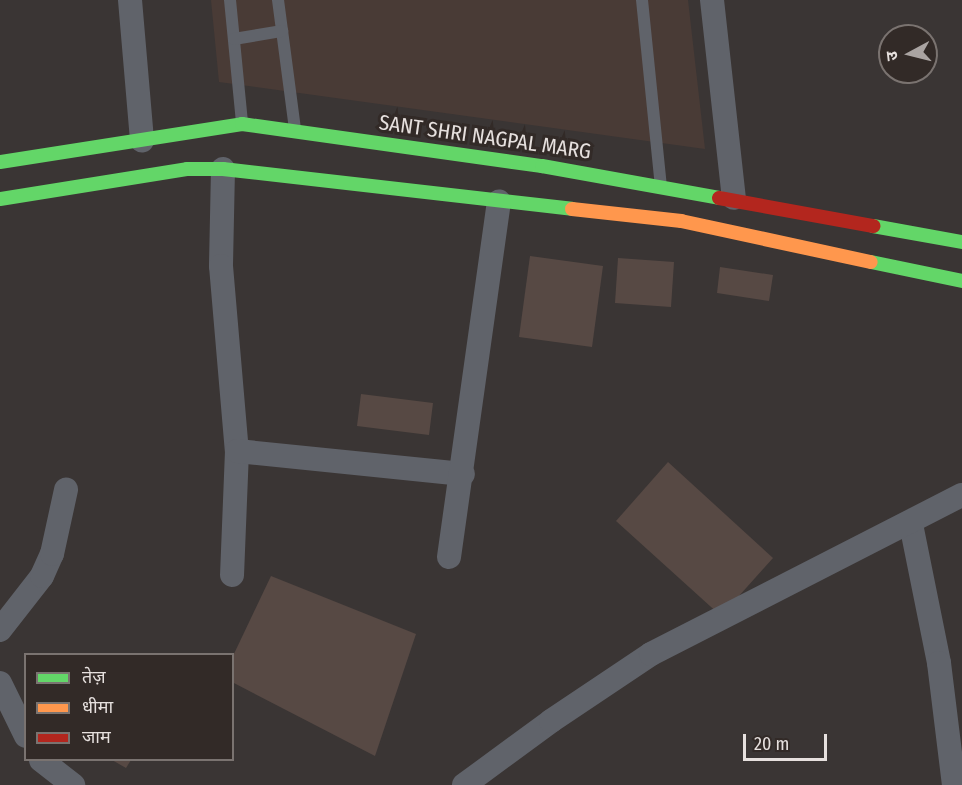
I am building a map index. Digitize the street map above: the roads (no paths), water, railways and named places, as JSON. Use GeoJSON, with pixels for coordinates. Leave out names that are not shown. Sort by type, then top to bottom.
{"type":"FeatureCollection","features":[{"type":"Feature","properties":{"kind":"main road","name":"SANT SHRI NAGPAL MARG"},"geometry":{"type":"LineString","coordinates":[[0,162],[242,124],[661,186],[962,242]]}},
{"type":"Feature","properties":{"kind":"main road"},"geometry":{"type":"LineString","coordinates":[[0,199],[187,170],[223,169],[681,222],[962,281]]}},
{"type":"Feature","properties":{"kind":"street"},"geometry":{"type":"LineString","coordinates":[[130,0],[142,140]]}},
{"type":"Feature","properties":{"kind":"street"},"geometry":{"type":"LineString","coordinates":[[712,0],[734,198]]}},
{"type":"Feature","properties":{"kind":"street"},"geometry":{"type":"LineString","coordinates":[[223,169],[221,266],[237,451],[232,575]]}},
{"type":"Feature","properties":{"kind":"street"},"geometry":{"type":"LineString","coordinates":[[449,557],[463,474],[499,202]]}},
{"type":"Feature","properties":{"kind":"street"},"geometry":{"type":"LineString","coordinates":[[237,451],[463,474]]}},
{"type":"Feature","properties":{"kind":"street"},"geometry":{"type":"LineString","coordinates":[[0,630],[42,576],[51,554],[66,490]]}},
{"type":"Feature","properties":{"kind":"street"},"geometry":{"type":"LineString","coordinates":[[464,785],[551,720],[651,654],[911,525],[962,495]]}},
{"type":"Feature","properties":{"kind":"street"},"geometry":{"type":"LineString","coordinates":[[911,525],[939,663],[954,785]]}},
{"type":"Feature","properties":{"kind":"street"},"geometry":{"type":"LineString","coordinates":[[0,683],[24,732]]}},
{"type":"Feature","properties":{"kind":"street"},"geometry":{"type":"LineString","coordinates":[[43,761],[72,785]]}},
{"type":"Feature","properties":{"kind":"lane"},"geometry":{"type":"LineString","coordinates":[[230,0],[242,124]]}},
{"type":"Feature","properties":{"kind":"lane"},"geometry":{"type":"LineString","coordinates":[[278,0],[295,131]]}},
{"type":"Feature","properties":{"kind":"lane"},"geometry":{"type":"LineString","coordinates":[[642,0],[661,186]]}},
{"type":"Feature","properties":{"kind":"lane"},"geometry":{"type":"LineString","coordinates":[[234,39],[282,31]]}}]}
